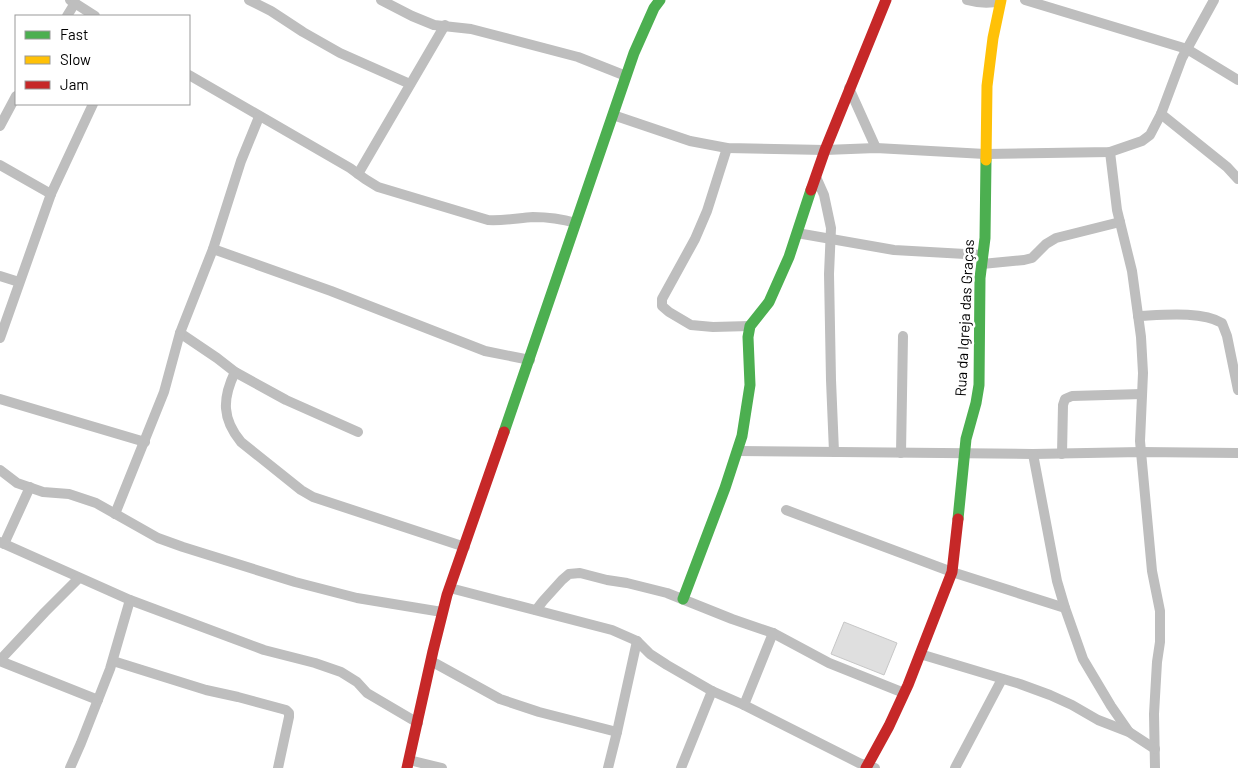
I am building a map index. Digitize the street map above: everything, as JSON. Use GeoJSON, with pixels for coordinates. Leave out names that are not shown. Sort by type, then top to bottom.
{"type":"FeatureCollection","features":[{"type":"Feature","properties":{"kind":"street"},"geometry":{"type":"LineString","coordinates":[[249,0],[272,11],[303,32],[340,53],[410,84]]}},
{"type":"Feature","properties":{"kind":"street"},"geometry":{"type":"LineString","coordinates":[[381,0],[412,16],[434,24],[471,29],[578,57],[626,76]]}},
{"type":"Feature","properties":{"kind":"street"},"geometry":{"type":"LineString","coordinates":[[442,768],[408,764],[442,612],[634,53],[654,8],[660,0]]}},
{"type":"Feature","properties":{"kind":"street"},"geometry":{"type":"LineString","coordinates":[[683,599],[725,488],[742,436],[750,385],[748,337],[750,326],[769,302],[789,257],[825,150],[886,0]]}},
{"type":"Feature","properties":{"kind":"street"},"geometry":{"type":"LineString","coordinates":[[967,0],[982,3],[1001,0]]}},
{"type":"Feature","properties":{"kind":"street","name":"Rua da Igreja das Graças"},"geometry":{"type":"LineString","coordinates":[[869,767],[904,694],[952,572],[966,439],[979,385],[979,316],[985,238],[987,96],[993,38],[1001,0]]}},
{"type":"Feature","properties":{"kind":"street"},"geometry":{"type":"LineString","coordinates":[[1025,0],[1187,49],[1238,80]]}},
{"type":"Feature","properties":{"kind":"street"},"geometry":{"type":"LineString","coordinates":[[613,114],[690,141],[727,148],[825,150],[876,148],[985,154],[1110,152],[1142,141],[1150,135],[1161,114],[1182,58],[1214,0]]}},
{"type":"Feature","properties":{"kind":"street"},"geometry":{"type":"LineString","coordinates":[[67,15],[72,2],[92,15]]}},
{"type":"Feature","properties":{"kind":"street"},"geometry":{"type":"LineString","coordinates":[[358,174],[445,25]]}},
{"type":"Feature","properties":{"kind":"street"},"geometry":{"type":"LineString","coordinates":[[190,76],[350,168],[378,187],[488,220],[542,218],[576,223]]}},
{"type":"Feature","properties":{"kind":"street"},"geometry":{"type":"LineString","coordinates":[[849,88],[876,148]]}},
{"type":"Feature","properties":{"kind":"street"},"geometry":{"type":"LineString","coordinates":[[0,126],[15,98]]}},
{"type":"Feature","properties":{"kind":"street"},"geometry":{"type":"LineString","coordinates":[[0,338],[50,194],[93,105]]}},
{"type":"Feature","properties":{"kind":"street"},"geometry":{"type":"LineString","coordinates":[[1161,114],[1227,167],[1238,179]]}},
{"type":"Feature","properties":{"kind":"street"},"geometry":{"type":"LineString","coordinates":[[115,514],[164,392],[180,333],[213,250],[241,161],[259,117]]}},
{"type":"Feature","properties":{"kind":"street"},"geometry":{"type":"LineString","coordinates":[[727,148],[707,211],[695,239],[662,299],[662,306],[691,325],[713,327],[750,326]]}},
{"type":"Feature","properties":{"kind":"street"},"geometry":{"type":"LineString","coordinates":[[1110,152],[1117,210],[1132,271],[1141,338],[1142,394],[1140,441],[1152,571],[1160,611],[1160,642],[1154,714],[1155,768]]}},
{"type":"Feature","properties":{"kind":"street"},"geometry":{"type":"LineString","coordinates":[[0,165],[50,194]]}},
{"type":"Feature","properties":{"kind":"street"},"geometry":{"type":"LineString","coordinates":[[816,177],[824,195],[831,228],[831,380],[834,452]]}},
{"type":"Feature","properties":{"kind":"street"},"geometry":{"type":"LineString","coordinates":[[797,232],[894,250],[983,259],[1024,260],[1032,258],[1046,244],[1056,238],[1120,222]]}},
{"type":"Feature","properties":{"kind":"street"},"geometry":{"type":"LineString","coordinates":[[213,250],[331,291],[485,351],[530,360]]}},
{"type":"Feature","properties":{"kind":"street"},"geometry":{"type":"LineString","coordinates":[[0,276],[20,282]]}},
{"type":"Feature","properties":{"kind":"street"},"geometry":{"type":"LineString","coordinates":[[1138,316],[1197,316],[1215,319],[1222,323],[1227,336],[1238,390]]}},
{"type":"Feature","properties":{"kind":"street"},"geometry":{"type":"LineString","coordinates":[[180,333],[234,372],[286,400],[358,432]]}},
{"type":"Feature","properties":{"kind":"street"},"geometry":{"type":"LineString","coordinates":[[901,453],[903,336]]}},
{"type":"Feature","properties":{"kind":"street"},"geometry":{"type":"LineString","coordinates":[[234,372],[227,390],[226,399],[228,423],[233,432],[241,442],[301,490],[313,497],[465,547]]}},
{"type":"Feature","properties":{"kind":"street"},"geometry":{"type":"LineString","coordinates":[[1062,454],[1063,405],[1065,399],[1072,396],[1142,394]]}},
{"type":"Feature","properties":{"kind":"street"},"geometry":{"type":"LineString","coordinates":[[0,399],[145,442]]}},
{"type":"Feature","properties":{"kind":"street"},"geometry":{"type":"LineString","coordinates":[[737,451],[1032,454],[1238,453]]}},
{"type":"Feature","properties":{"kind":"street"},"geometry":{"type":"LineString","coordinates":[[1032,454],[1057,581],[1065,608],[1083,659],[1129,732]]}},
{"type":"Feature","properties":{"kind":"street"},"geometry":{"type":"LineString","coordinates":[[0,470],[17,483],[43,492],[69,494],[96,503],[158,538],[183,547],[295,582],[357,598],[442,612]]}},
{"type":"Feature","properties":{"kind":"street"},"geometry":{"type":"LineString","coordinates":[[30,487],[2,543],[130,600],[264,650],[315,663],[341,672],[357,682],[367,693],[418,723]]}},
{"type":"Feature","properties":{"kind":"street"},"geometry":{"type":"LineString","coordinates":[[786,510],[952,572],[1065,608]]}},
{"type":"Feature","properties":{"kind":"street"},"geometry":{"type":"LineString","coordinates":[[536,610],[542,601],[569,574],[580,573],[627,583],[667,593],[773,633],[829,663],[904,694]]}},
{"type":"Feature","properties":{"kind":"street"},"geometry":{"type":"LineString","coordinates":[[79,578],[0,660],[98,700]]}},
{"type":"Feature","properties":{"kind":"street"},"geometry":{"type":"LineString","coordinates":[[450,588],[612,630],[637,641],[650,654],[666,665],[712,691],[869,767]]}},
{"type":"Feature","properties":{"kind":"street"},"geometry":{"type":"LineString","coordinates":[[70,768],[82,743],[98,700],[130,600]]}},
{"type":"Feature","properties":{"kind":"street"},"geometry":{"type":"LineString","coordinates":[[744,706],[773,633]]}},
{"type":"Feature","properties":{"kind":"street"},"geometry":{"type":"LineString","coordinates":[[608,768],[637,641]]}},
{"type":"Feature","properties":{"kind":"street"},"geometry":{"type":"LineString","coordinates":[[920,654],[1050,695],[1098,720],[1129,732],[1155,749]]}},
{"type":"Feature","properties":{"kind":"street"},"geometry":{"type":"LineString","coordinates":[[112,660],[206,690],[286,710],[289,718],[278,768]]}},
{"type":"Feature","properties":{"kind":"street"},"geometry":{"type":"LineString","coordinates":[[432,661],[500,699],[538,712],[617,732]]}},
{"type":"Feature","properties":{"kind":"street"},"geometry":{"type":"LineString","coordinates":[[955,768],[1002,679]]}},
{"type":"Feature","properties":{"kind":"street"},"geometry":{"type":"LineString","coordinates":[[681,768],[712,691]]}},
{"type":"Feature","properties":{"kind":"building"},"geometry":{"type":"Polygon","coordinates":[[[844,622],[897,643],[884,675],[831,654],[844,622]]]}},
{"type":"Feature","properties":{"kind":"traffic: fast"},"geometry":{"type":"LineString","coordinates":[[504,432],[634,53],[654,8],[660,0]]}},
{"type":"Feature","properties":{"kind":"traffic: fast"},"geometry":{"type":"LineString","coordinates":[[958,519],[966,439],[979,385],[980,278],[985,238],[986,160]]}},
{"type":"Feature","properties":{"kind":"traffic: fast"},"geometry":{"type":"LineString","coordinates":[[683,599],[725,488],[742,436],[750,385],[748,337],[750,326],[769,302],[789,257],[811,190]]}},
{"type":"Feature","properties":{"kind":"traffic: slow"},"geometry":{"type":"LineString","coordinates":[[986,160],[987,86],[993,38],[1001,0]]}},
{"type":"Feature","properties":{"kind":"traffic: jam"},"geometry":{"type":"LineString","coordinates":[[811,190],[825,150],[886,0]]}},
{"type":"Feature","properties":{"kind":"traffic: jam"},"geometry":{"type":"LineString","coordinates":[[407,768],[447,595],[504,432]]}},
{"type":"Feature","properties":{"kind":"traffic: jam"},"geometry":{"type":"LineString","coordinates":[[866,768],[889,726],[908,685],[952,572],[958,519]]}}]}
